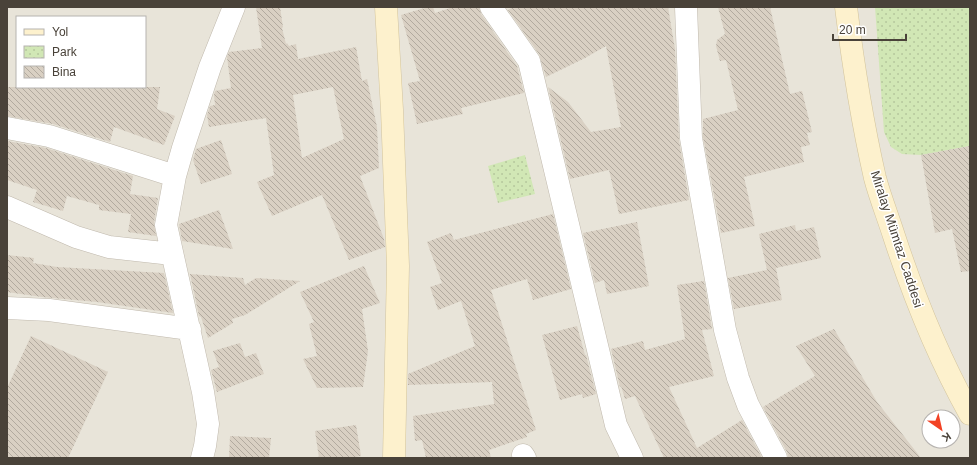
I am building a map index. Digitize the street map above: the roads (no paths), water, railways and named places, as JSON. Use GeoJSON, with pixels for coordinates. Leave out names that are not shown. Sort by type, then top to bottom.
{"type":"FeatureCollection","features":[{"type":"Feature","properties":{"kind":"main road"},"geometry":{"type":"LineString","coordinates":[[386,7],[392,110],[398,266],[394,458]]}},
{"type":"Feature","properties":{"kind":"main road","name":"Miralay Mümtaz Caddesi"},"geometry":{"type":"LineString","coordinates":[[846,7],[852,60],[875,179],[902,261],[930,334],[946,370],[970,414]]}},
{"type":"Feature","properties":{"kind":"street"},"geometry":{"type":"LineString","coordinates":[[202,458],[208,424],[190,329],[166,225],[175,176],[183,148],[210,67],[234,7]]}},
{"type":"Feature","properties":{"kind":"street"},"geometry":{"type":"LineString","coordinates":[[491,7],[529,61],[616,425],[632,458]]}},
{"type":"Feature","properties":{"kind":"street"},"geometry":{"type":"LineString","coordinates":[[686,7],[691,138],[725,330],[738,378],[748,406],[776,458]]}},
{"type":"Feature","properties":{"kind":"street"},"geometry":{"type":"LineString","coordinates":[[7,128],[49,136],[175,176]]}},
{"type":"Feature","properties":{"kind":"street"},"geometry":{"type":"LineString","coordinates":[[7,207],[76,237],[109,247],[172,254]]}},
{"type":"Feature","properties":{"kind":"street"},"geometry":{"type":"LineString","coordinates":[[7,308],[49,310],[190,329]]}}]}
